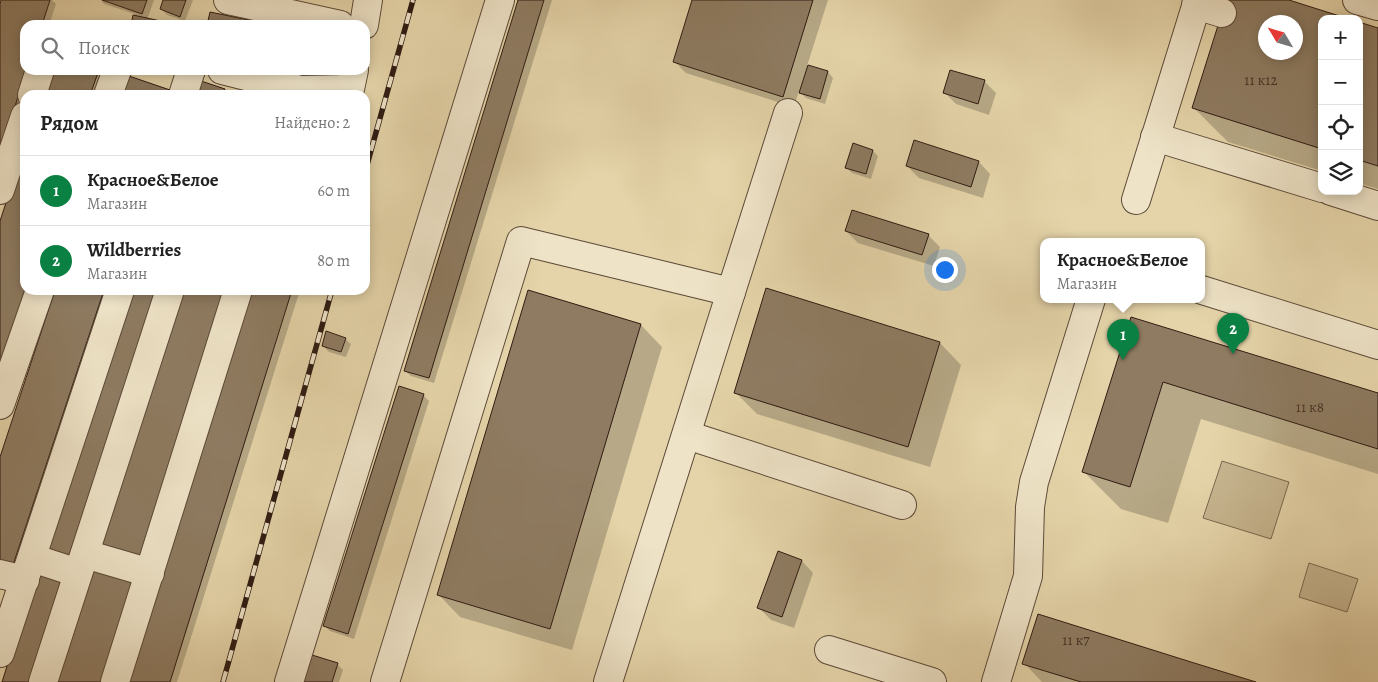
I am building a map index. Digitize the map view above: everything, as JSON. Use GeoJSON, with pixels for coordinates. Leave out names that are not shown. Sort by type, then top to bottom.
{"type":"FeatureCollection","features":[{"type":"Feature","properties":{"kind":"lane"},"geometry":{"type":"LineString","coordinates":[[228,0],[318,20]]}},
{"type":"Feature","properties":{"kind":"lane"},"geometry":{"type":"LineString","coordinates":[[365,20],[368,0]]}},
{"type":"Feature","properties":{"kind":"lane"},"geometry":{"type":"LineString","coordinates":[[289,682],[500,0]]}},
{"type":"Feature","properties":{"kind":"lane"},"geometry":{"type":"LineString","coordinates":[[1357,0],[1378,6]]}},
{"type":"Feature","properties":{"kind":"lane"},"geometry":{"type":"LineString","coordinates":[[1136,200],[1155,137],[1205,6]]}},
{"type":"Feature","properties":{"kind":"lane"},"geometry":{"type":"LineString","coordinates":[[34,90],[38,75]]}},
{"type":"Feature","properties":{"kind":"lane"},"geometry":{"type":"LineString","coordinates":[[110,90],[115,75]]}},
{"type":"Feature","properties":{"kind":"lane"},"geometry":{"type":"LineString","coordinates":[[185,90],[190,75]]}},
{"type":"Feature","properties":{"kind":"lane"},"geometry":{"type":"LineString","coordinates":[[333,90],[350,89],[353,75]]}},
{"type":"Feature","properties":{"kind":"lane"},"geometry":{"type":"LineString","coordinates":[[232,80],[289,90]]}},
{"type":"Feature","properties":{"kind":"lane"},"geometry":{"type":"LineString","coordinates":[[608,682],[788,113]]}},
{"type":"Feature","properties":{"kind":"lane"},"geometry":{"type":"LineString","coordinates":[[0,190],[20,131]]}},
{"type":"Feature","properties":{"kind":"lane"},"geometry":{"type":"LineString","coordinates":[[1155,137],[1318,187]]}},
{"type":"Feature","properties":{"kind":"lane"},"geometry":{"type":"LineString","coordinates":[[1344,195],[1378,206]]}},
{"type":"Feature","properties":{"kind":"lane"},"geometry":{"type":"LineString","coordinates":[[385,682],[521,241],[731,292]]}},
{"type":"Feature","properties":{"kind":"lane"},"geometry":{"type":"LineString","coordinates":[[1205,291],[1378,345]]}},
{"type":"Feature","properties":{"kind":"lane"},"geometry":{"type":"LineString","coordinates":[[0,405],[38,295]]}},
{"type":"Feature","properties":{"kind":"lane"},"geometry":{"type":"LineString","coordinates":[[0,653],[19,571],[118,295]]}},
{"type":"Feature","properties":{"kind":"lane"},"geometry":{"type":"LineString","coordinates":[[43,682],[168,295]]}},
{"type":"Feature","properties":{"kind":"lane"},"geometry":{"type":"LineString","coordinates":[[116,682],[236,295]]}},
{"type":"Feature","properties":{"kind":"lane"},"geometry":{"type":"LineString","coordinates":[[996,682],[1028,576],[1030,507],[1034,482],[1090,303]]}},
{"type":"Feature","properties":{"kind":"lane"},"geometry":{"type":"LineString","coordinates":[[687,436],[902,505]]}},
{"type":"Feature","properties":{"kind":"lane"},"geometry":{"type":"LineString","coordinates":[[19,571],[81,564],[150,573]]}},
{"type":"Feature","properties":{"kind":"lane"},"geometry":{"type":"LineString","coordinates":[[830,650],[932,682]]}},
{"type":"Feature","properties":{"kind":"shaded area"},"geometry":{"type":"Polygon","coordinates":[[[1222,461],[1289,482],[1271,539],[1203,518],[1222,461]]]}},
{"type":"Feature","properties":{"kind":"shaded area"},"geometry":{"type":"Polygon","coordinates":[[[1309,563],[1358,579],[1347,612],[1299,597],[1309,563]]]}},
{"type":"Feature","properties":{"kind":"building"},"geometry":{"type":"Polygon","coordinates":[[[1,0],[50,0],[44,20],[20,20],[20,75],[25,75],[0,151],[1,0]]]}},
{"type":"Feature","properties":{"kind":"building"},"geometry":{"type":"Polygon","coordinates":[[[102,0],[147,0],[142,14],[102,0]]]}},
{"type":"Feature","properties":{"kind":"building"},"geometry":{"type":"Polygon","coordinates":[[[163,0],[186,0],[180,17],[160,9],[163,0]]]}},
{"type":"Feature","properties":{"kind":"building"},"geometry":{"type":"Polygon","coordinates":[[[518,0],[544,0],[429,378],[404,371],[518,0]]]}},
{"type":"Feature","properties":{"kind":"building"},"geometry":{"type":"Polygon","coordinates":[[[692,0],[813,0],[783,97],[673,62],[692,0]]]}},
{"type":"Feature","properties":{"kind":"building"},"geometry":{"type":"Polygon","coordinates":[[[1226,0],[1289,0],[1336,15],[1318,15],[1318,148],[1192,108],[1226,0]]]}},
{"type":"Feature","properties":{"kind":"building"},"geometry":{"type":"Polygon","coordinates":[[[210,12],[249,20],[208,20],[210,12]]]}},
{"type":"Feature","properties":{"kind":"building"},"geometry":{"type":"Polygon","coordinates":[[[133,15],[156,20],[132,20],[133,15]]]}},
{"type":"Feature","properties":{"kind":"building"},"geometry":{"type":"Polygon","coordinates":[[[1363,23],[1378,28],[1378,166],[1363,161],[1363,23]]]}},
{"type":"Feature","properties":{"kind":"building"},"geometry":{"type":"Polygon","coordinates":[[[808,65],[828,71],[820,99],[799,93],[808,65]]]}},
{"type":"Feature","properties":{"kind":"building"},"geometry":{"type":"Polygon","coordinates":[[[950,70],[985,80],[978,104],[943,93],[950,70]]]}},
{"type":"Feature","properties":{"kind":"building"},"geometry":{"type":"Polygon","coordinates":[[[48,75],[97,75],[92,90],[44,90],[48,75]]]}},
{"type":"Feature","properties":{"kind":"building"},"geometry":{"type":"Polygon","coordinates":[[[126,75],[170,90],[122,90],[126,75]]]}},
{"type":"Feature","properties":{"kind":"building"},"geometry":{"type":"Polygon","coordinates":[[[313,75],[347,75],[346,82],[313,75]]]}},
{"type":"Feature","properties":{"kind":"building"},"geometry":{"type":"Polygon","coordinates":[[[201,81],[225,89],[225,90],[198,90],[201,81]]]}},
{"type":"Feature","properties":{"kind":"building"},"geometry":{"type":"Polygon","coordinates":[[[914,140],[979,161],[971,187],[906,166],[914,140]]]}},
{"type":"Feature","properties":{"kind":"building"},"geometry":{"type":"Polygon","coordinates":[[[853,143],[873,150],[866,174],[845,168],[853,143]]]}},
{"type":"Feature","properties":{"kind":"building"},"geometry":{"type":"Polygon","coordinates":[[[20,160],[20,295],[24,295],[0,369],[0,221],[20,160]]]}},
{"type":"Feature","properties":{"kind":"building"},"geometry":{"type":"Polygon","coordinates":[[[852,210],[929,234],[922,255],[845,231],[852,210]]]}},
{"type":"Feature","properties":{"kind":"building"},"geometry":{"type":"Polygon","coordinates":[[[766,288],[940,342],[908,447],[734,393],[766,288]]]}},
{"type":"Feature","properties":{"kind":"building"},"geometry":{"type":"Polygon","coordinates":[[[528,290],[641,324],[550,629],[437,595],[528,290]]]}},
{"type":"Feature","properties":{"kind":"building"},"geometry":{"type":"Polygon","coordinates":[[[53,295],[102,295],[13,565],[0,561],[0,457],[53,295]]]}},
{"type":"Feature","properties":{"kind":"building"},"geometry":{"type":"Polygon","coordinates":[[[130,295],[156,295],[69,560],[45,552],[130,295]]]}},
{"type":"Feature","properties":{"kind":"building"},"geometry":{"type":"Polygon","coordinates":[[[180,295],[227,295],[141,564],[99,551],[180,295]]]}},
{"type":"Feature","properties":{"kind":"building"},"geometry":{"type":"Polygon","coordinates":[[[249,295],[290,295],[170,682],[129,682],[249,295]]]}},
{"type":"Feature","properties":{"kind":"building"},"geometry":{"type":"Polygon","coordinates":[[[1131,317],[1378,393],[1378,449],[1163,382],[1130,487],[1082,472],[1131,317]]]}},
{"type":"Feature","properties":{"kind":"building"},"geometry":{"type":"Polygon","coordinates":[[[326,331],[346,338],[341,352],[322,346],[326,331]]]}},
{"type":"Feature","properties":{"kind":"building"},"geometry":{"type":"Polygon","coordinates":[[[399,386],[424,394],[348,634],[323,626],[399,386]]]}},
{"type":"Feature","properties":{"kind":"building"},"geometry":{"type":"Polygon","coordinates":[[[778,551],[802,560],[782,617],[757,608],[778,551]]]}},
{"type":"Feature","properties":{"kind":"building"},"geometry":{"type":"Polygon","coordinates":[[[93,561],[138,575],[104,682],[55,682],[93,561]]]}},
{"type":"Feature","properties":{"kind":"building"},"geometry":{"type":"Polygon","coordinates":[[[39,566],[63,574],[29,682],[2,682],[39,566]]]}},
{"type":"Feature","properties":{"kind":"building"},"geometry":{"type":"Polygon","coordinates":[[[1038,614],[1256,682],[1081,682],[1022,664],[1038,614]]]}},
{"type":"Feature","properties":{"kind":"building"},"geometry":{"type":"Polygon","coordinates":[[[312,655],[338,663],[332,682],[303,682],[312,655]]]}},
{"type":"Feature","properties":{"kind":"railway"},"geometry":{"type":"LineString","coordinates":[[370,154],[413,0]]}},
{"type":"Feature","properties":{"kind":"railway"},"geometry":{"type":"LineString","coordinates":[[223,682],[331,295]]}},
{"type":"Feature","properties":{"kind":"place","name":"Wildberries"},"geometry":{"type":"Point","coordinates":[1233,354]}},
{"type":"Feature","properties":{"kind":"place","name":"Красное&Белое"},"geometry":{"type":"Point","coordinates":[1123,360]}}]}
